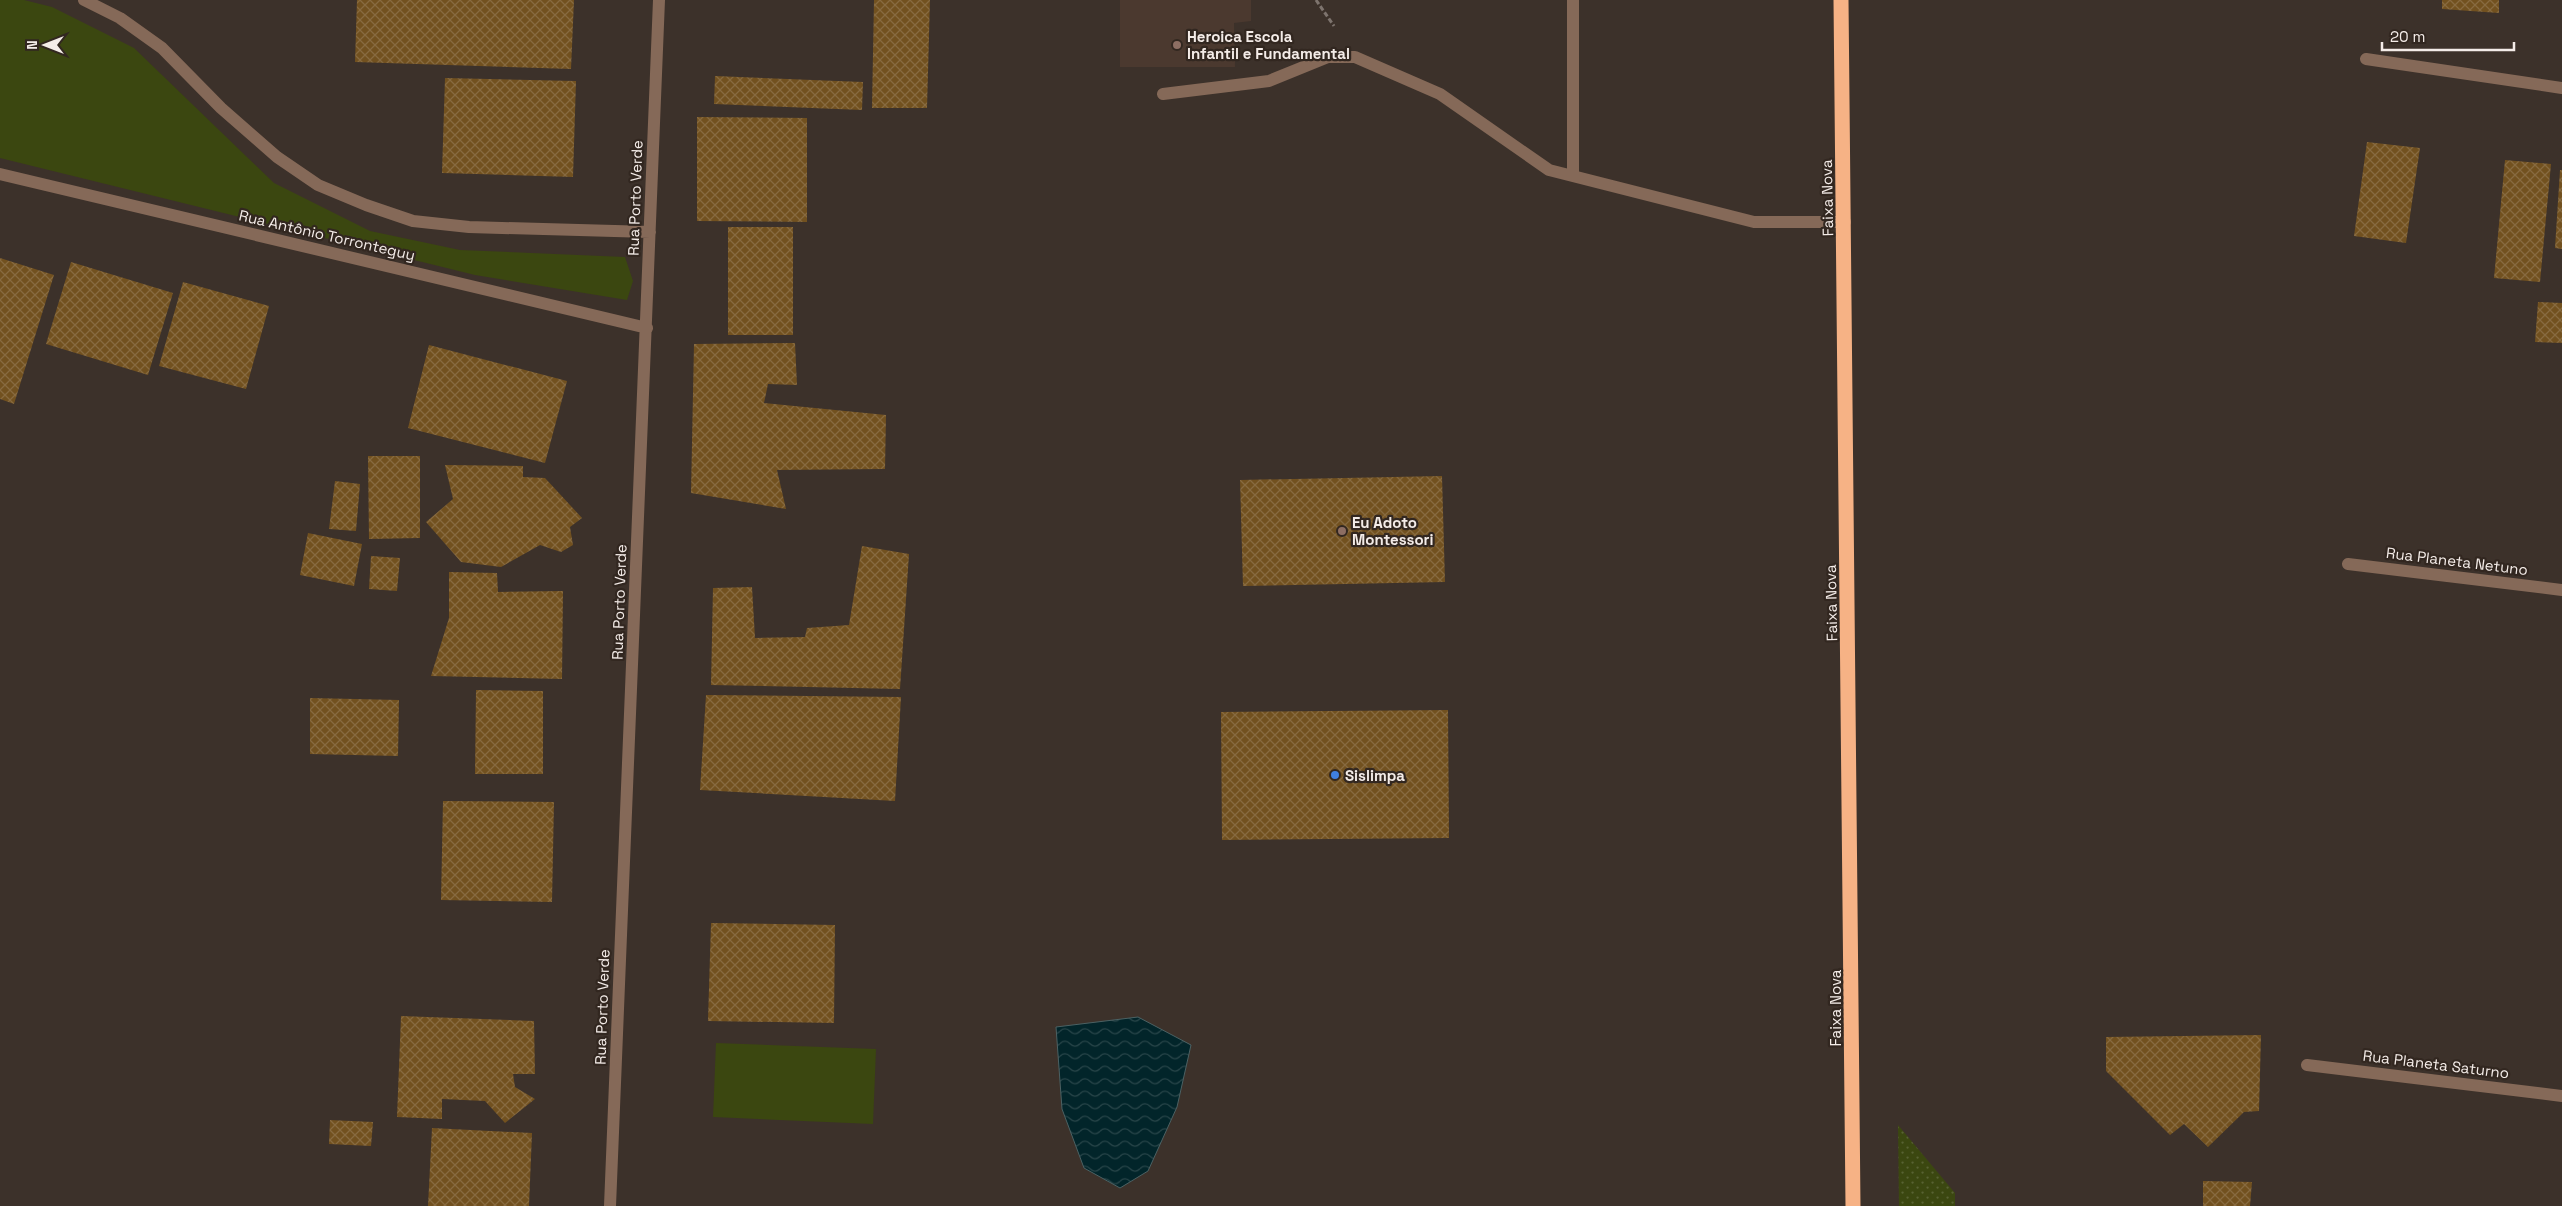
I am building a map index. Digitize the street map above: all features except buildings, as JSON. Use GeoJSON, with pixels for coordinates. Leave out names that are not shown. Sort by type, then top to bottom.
{"type":"FeatureCollection","features":[{"type":"Feature","properties":{"kind":"highway","name":"Faixa Nova"},"geometry":{"type":"LineString","coordinates":[[1841,0],[1845,222],[1852,1206]]}},
{"type":"Feature","properties":{"kind":"street"},"geometry":{"type":"LineString","coordinates":[[84,0],[120,18],[162,48],[221,108],[277,157],[318,185],[358,202],[413,221],[469,227],[650,232]]}},
{"type":"Feature","properties":{"kind":"street","name":"Rua Porto Verde"},"geometry":{"type":"LineString","coordinates":[[610,1206],[659,0]]}},
{"type":"Feature","properties":{"kind":"street"},"geometry":{"type":"LineString","coordinates":[[1573,0],[1573,176]]}},
{"type":"Feature","properties":{"kind":"street"},"geometry":{"type":"LineString","coordinates":[[1163,94],[1269,81],[1328,56],[1355,56],[1440,94],[1549,170],[1754,222],[1845,222]]}},
{"type":"Feature","properties":{"kind":"street"},"geometry":{"type":"LineString","coordinates":[[2366,59],[2562,88]]}},
{"type":"Feature","properties":{"kind":"street","name":"Rua Antônio Torronteguy"},"geometry":{"type":"LineString","coordinates":[[0,174],[647,328]]}},
{"type":"Feature","properties":{"kind":"street","name":"Rua Planeta Netuno"},"geometry":{"type":"LineString","coordinates":[[2348,564],[2562,590]]}},
{"type":"Feature","properties":{"kind":"street","name":"Rua Planeta Saturno"},"geometry":{"type":"LineString","coordinates":[[2307,1065],[2562,1096]]}},
{"type":"Feature","properties":{"kind":"shaded area","name":"Heroica Escola Infantil e Fundamental"},"geometry":{"type":"Polygon","coordinates":[[[1120,0],[1251,0],[1251,21],[1234,23],[1235,67],[1120,67],[1120,0]]]}},
{"type":"Feature","properties":{"kind":"green space"},"geometry":{"type":"Polygon","coordinates":[[[0,0],[24,0],[52,7],[134,48],[274,183],[370,231],[460,250],[625,257],[633,281],[627,300],[475,275],[0,158],[0,0]]]}},
{"type":"Feature","properties":{"kind":"green space"},"geometry":{"type":"Polygon","coordinates":[[[716,1043],[876,1049],[873,1124],[713,1117],[716,1043]]]}},
{"type":"Feature","properties":{"kind":"green space"},"geometry":{"type":"Polygon","coordinates":[[[1898,1125],[1955,1193],[1955,1206],[1899,1206],[1898,1125]]]}},
{"type":"Feature","properties":{"kind":"water"},"geometry":{"type":"Polygon","coordinates":[[[1138,1017],[1191,1045],[1177,1107],[1148,1171],[1120,1188],[1084,1168],[1062,1109],[1056,1027],[1138,1017]]]}},
{"type":"Feature","properties":{"kind":"place","name":"Heroica Escola Infantil e Fundamental"},"geometry":{"type":"Point","coordinates":[1177,45]}},
{"type":"Feature","properties":{"kind":"place","name":"Eu Adoto Montessori"},"geometry":{"type":"Point","coordinates":[1342,531]}},
{"type":"Feature","properties":{"kind":"place","name":"Sislimpa"},"geometry":{"type":"Point","coordinates":[1335,775]}}]}
